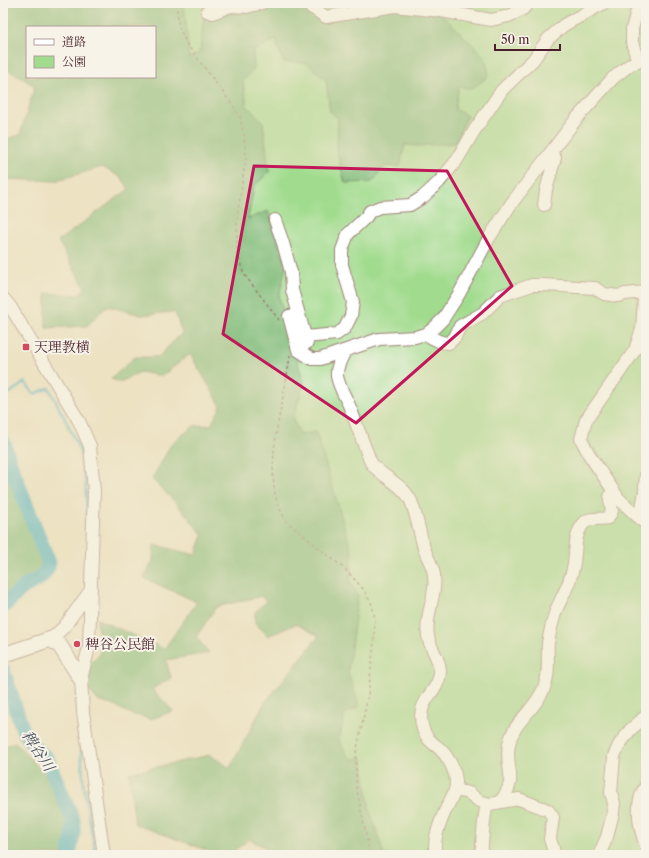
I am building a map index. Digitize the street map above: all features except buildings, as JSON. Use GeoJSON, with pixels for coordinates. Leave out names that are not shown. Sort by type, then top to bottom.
{"type":"FeatureCollection","features":[{"type":"Feature","properties":{"kind":"main road"},"geometry":{"type":"LineString","coordinates":[[4,654],[51,639],[60,646],[81,679]]}},
{"type":"Feature","properties":{"kind":"street"},"geometry":{"type":"LineString","coordinates":[[207,11],[213,13],[231,6],[247,6],[262,3]]}},
{"type":"Feature","properties":{"kind":"street"},"geometry":{"type":"LineString","coordinates":[[303,3],[326,17],[395,6],[441,11],[491,20],[509,16],[523,9],[528,3]]}},
{"type":"Feature","properties":{"kind":"street"},"geometry":{"type":"LineString","coordinates":[[305,337],[337,334],[345,328],[351,316],[353,302],[342,266],[342,250],[348,234],[366,217],[370,211],[380,208],[410,205],[423,197],[439,182],[457,160],[474,131],[502,90],[533,60],[548,40],[564,25],[604,3]]}},
{"type":"Feature","properties":{"kind":"street"},"geometry":{"type":"LineString","coordinates":[[285,321],[298,350],[312,359],[320,360],[339,351],[379,339],[415,337],[426,334],[443,319],[459,294],[489,238],[511,204],[550,153],[577,118],[613,78],[631,64],[642,60],[632,42],[632,29],[639,3]]}},
{"type":"Feature","properties":{"kind":"street"},"geometry":{"type":"LineString","coordinates":[[544,205],[546,190],[555,158],[550,153]]}},
{"type":"Feature","properties":{"kind":"street"},"geometry":{"type":"LineString","coordinates":[[275,220],[291,272],[292,290],[309,351],[314,353],[328,350],[339,351]]}},
{"type":"Feature","properties":{"kind":"street"},"geometry":{"type":"LineString","coordinates":[[426,334],[434,340],[450,343],[455,337],[460,326],[483,313],[500,296],[532,285],[543,284],[595,288],[604,294],[612,296],[646,292],[644,298],[642,329],[635,350],[586,420],[581,439],[590,456],[619,499],[643,522]]}},
{"type":"Feature","properties":{"kind":"street"},"geometry":{"type":"LineString","coordinates":[[636,293],[646,284]]}},
{"type":"Feature","properties":{"kind":"street"},"geometry":{"type":"LineString","coordinates":[[3,298],[10,306],[79,421],[90,446],[94,492],[89,647],[81,679],[82,712],[104,855]]}},
{"type":"Feature","properties":{"kind":"street"},"geometry":{"type":"LineString","coordinates":[[329,335],[339,351],[337,376],[371,463],[385,477],[402,489],[411,501],[425,550],[433,571],[434,588],[428,624],[428,636],[432,652],[439,664],[440,674],[437,683],[426,700],[421,714],[423,729],[429,741],[439,748],[449,759],[456,777],[456,790],[448,805],[435,839],[437,855]]}},
{"type":"Feature","properties":{"kind":"street"},"geometry":{"type":"LineString","coordinates":[[643,522],[646,474]]}},
{"type":"Feature","properties":{"kind":"street"},"geometry":{"type":"LineString","coordinates":[[500,802],[509,789],[511,783],[508,758],[509,743],[519,723],[544,690],[549,667],[548,644],[557,609],[573,572],[578,531],[585,521],[608,518],[612,511],[609,498],[614,491]]}},
{"type":"Feature","properties":{"kind":"street"},"geometry":{"type":"LineString","coordinates":[[51,639],[64,627],[90,591]]}},
{"type":"Feature","properties":{"kind":"street"},"geometry":{"type":"LineString","coordinates":[[599,855],[607,837],[613,813],[614,803],[611,793],[614,756],[619,745],[630,730],[646,716]]}},
{"type":"Feature","properties":{"kind":"street"},"geometry":{"type":"LineString","coordinates":[[646,786],[642,790],[639,815],[646,846]]}},
{"type":"Feature","properties":{"kind":"street"},"geometry":{"type":"LineString","coordinates":[[456,790],[469,793],[479,801],[490,804],[519,799],[548,810],[553,817],[550,839],[555,855]]}},
{"type":"Feature","properties":{"kind":"street"},"geometry":{"type":"LineString","coordinates":[[481,855],[486,803]]}},
{"type":"Feature","properties":{"kind":"path"},"geometry":{"type":"LineString","coordinates":[[176,3],[179,27],[186,43],[240,117],[246,156],[238,218],[237,254],[244,274],[279,319],[285,321]]}},
{"type":"Feature","properties":{"kind":"path"},"geometry":{"type":"LineString","coordinates":[[290,354],[276,440],[273,470],[276,498],[279,509],[286,520],[346,570],[364,590],[372,605],[375,619],[368,696],[356,753],[356,785],[370,855]]}},
{"type":"Feature","properties":{"kind":"highlighted area"},"geometry":{"type":"Polygon","coordinates":[[[254,166],[447,171],[512,286],[356,423],[223,334],[254,166]]]}},
{"type":"Feature","properties":{"kind":"green space"},"geometry":{"type":"Polygon","coordinates":[[[3,3],[184,3],[189,58],[200,52],[204,14],[222,15],[271,4],[300,4],[320,22],[381,7],[437,10],[485,57],[489,76],[471,89],[459,86],[455,109],[467,116],[455,143],[419,146],[405,145],[400,166],[384,167],[372,182],[345,183],[337,151],[338,119],[330,111],[326,80],[307,63],[283,62],[276,40],[253,51],[254,69],[243,81],[247,106],[263,122],[269,172],[254,186],[248,219],[268,211],[286,266],[279,297],[304,384],[293,419],[300,435],[316,432],[352,552],[350,582],[358,595],[348,671],[359,707],[345,713],[339,741],[350,759],[362,758],[370,811],[384,855],[280,855],[249,839],[229,855],[220,855],[135,824],[129,773],[210,755],[230,768],[264,704],[319,636],[296,624],[268,636],[255,623],[255,612],[267,601],[261,596],[216,607],[196,637],[209,653],[166,660],[171,678],[152,689],[173,711],[151,719],[132,714],[112,705],[98,701],[87,688],[87,666],[100,653],[97,619],[164,649],[197,602],[144,578],[153,561],[154,545],[196,555],[203,535],[177,504],[152,479],[172,443],[194,426],[211,425],[221,406],[190,354],[162,376],[140,372],[120,382],[111,379],[135,357],[158,357],[182,333],[175,312],[141,315],[107,306],[87,326],[46,328],[46,293],[79,295],[85,288],[58,241],[129,189],[122,178],[102,167],[55,181],[3,179],[3,140],[20,135],[35,86],[3,67],[3,3]]]}},
{"type":"Feature","properties":{"kind":"green space"},"geometry":{"type":"Polygon","coordinates":[[[166,3],[646,3],[646,855],[352,855],[330,766],[340,671],[290,429],[242,227],[181,70],[166,3]]]}},
{"type":"Feature","properties":{"kind":"green space"},"geometry":{"type":"Polygon","coordinates":[[[3,461],[47,558],[32,581],[3,599],[3,461]]]}},
{"type":"Feature","properties":{"kind":"green space"},"geometry":{"type":"Polygon","coordinates":[[[15,742],[51,781],[65,809],[69,822],[66,855],[3,855],[3,747],[15,742]]]}},
{"type":"Feature","properties":{"kind":"waterway"},"geometry":{"type":"LineString","coordinates":[[3,398],[25,382],[34,394],[49,388],[70,429],[81,455],[85,480],[87,523]]}},
{"type":"Feature","properties":{"kind":"waterway","name":"稗谷川"},"geometry":{"type":"LineString","coordinates":[[3,441],[10,463],[49,563],[45,573],[41,577],[19,591],[3,607]]}},
{"type":"Feature","properties":{"kind":"waterway","name":"稗谷川"},"geometry":{"type":"LineString","coordinates":[[3,670],[23,730],[33,746],[47,759],[73,820],[73,835],[69,855]]}},
{"type":"Feature","properties":{"kind":"waterway"},"geometry":{"type":"LineString","coordinates":[[79,727],[84,788],[96,855]]}},
{"type":"Feature","properties":{"kind":"place","name":"天理教横"},"geometry":{"type":"Point","coordinates":[26,347]}},
{"type":"Feature","properties":{"kind":"place","name":"稗谷公民館"},"geometry":{"type":"Point","coordinates":[77,644]}}]}
